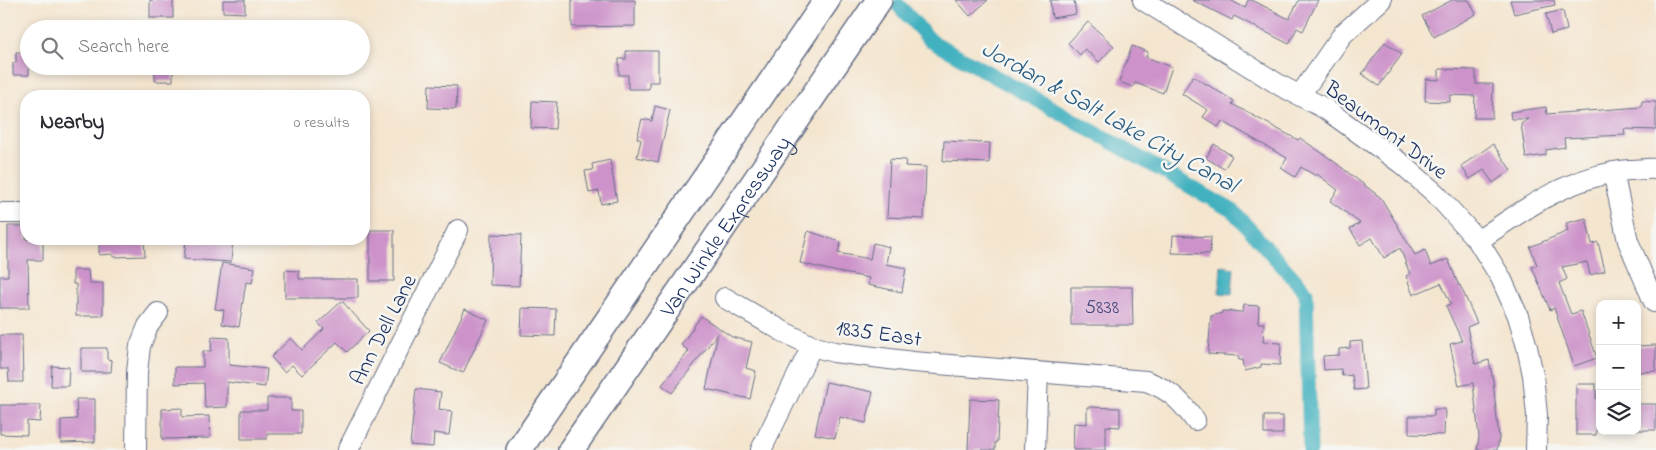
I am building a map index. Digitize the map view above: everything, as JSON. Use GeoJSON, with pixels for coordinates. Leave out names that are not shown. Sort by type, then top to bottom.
{"type":"FeatureCollection","features":[{"type":"Feature","properties":{"kind":"main road","name":"Van Winkle Expressway"},"geometry":{"type":"LineString","coordinates":[[519,450],[827,0]]}},
{"type":"Feature","properties":{"kind":"main road","name":"Van Winkle Expressway"},"geometry":{"type":"LineString","coordinates":[[571,450],[879,0]]}},
{"type":"Feature","properties":{"kind":"street","name":"Beaumont Drive"},"geometry":{"type":"LineString","coordinates":[[1143,0],[1281,86],[1324,108],[1402,164],[1436,194],[1478,241],[1501,278],[1518,316],[1527,347],[1533,376],[1537,415],[1536,450]]}},
{"type":"Feature","properties":{"kind":"street"},"geometry":{"type":"LineString","coordinates":[[1300,95],[1343,34],[1381,0]]}},
{"type":"Feature","properties":{"kind":"street"},"geometry":{"type":"LineString","coordinates":[[1478,241],[1544,196],[1575,183],[1614,172],[1656,169]]}},
{"type":"Feature","properties":{"kind":"street"},"geometry":{"type":"LineString","coordinates":[[1614,172],[1628,241],[1654,302]]}},
{"type":"Feature","properties":{"kind":"street"},"geometry":{"type":"LineString","coordinates":[[0,213],[20,213]]}},
{"type":"Feature","properties":{"kind":"street","name":"Ann Dell Lane"},"geometry":{"type":"LineString","coordinates":[[348,450],[458,230]]}},
{"type":"Feature","properties":{"kind":"street","name":"1835 East"},"geometry":{"type":"LineString","coordinates":[[725,298],[812,346],[834,352],[885,359],[1146,381],[1170,392],[1182,402],[1195,420]]}},
{"type":"Feature","properties":{"kind":"street"},"geometry":{"type":"LineString","coordinates":[[136,450],[137,372],[140,346],[148,326],[158,312]]}},
{"type":"Feature","properties":{"kind":"street"},"geometry":{"type":"LineString","coordinates":[[761,450],[812,346]]}},
{"type":"Feature","properties":{"kind":"street"},"geometry":{"type":"LineString","coordinates":[[1035,450],[1038,372]]}},
{"type":"Feature","properties":{"kind":"water"},"geometry":{"type":"Polygon","coordinates":[[[1221,266],[1234,268],[1232,294],[1219,293],[1221,266]]]}},
{"type":"Feature","properties":{"kind":"building"},"geometry":{"type":"Polygon","coordinates":[[[150,0],[173,0],[173,18],[150,18],[150,0]]]}},
{"type":"Feature","properties":{"kind":"building"},"geometry":{"type":"Polygon","coordinates":[[[223,0],[245,0],[245,13],[223,12],[223,0]]]}},
{"type":"Feature","properties":{"kind":"building"},"geometry":{"type":"Polygon","coordinates":[[[572,0],[635,0],[635,26],[572,27],[572,0]]]}},
{"type":"Feature","properties":{"kind":"building"},"geometry":{"type":"Polygon","coordinates":[[[956,0],[988,0],[970,16],[956,0]]]}},
{"type":"Feature","properties":{"kind":"building"},"geometry":{"type":"Polygon","coordinates":[[[1050,0],[1074,0],[1076,14],[1052,18],[1050,0]]]}},
{"type":"Feature","properties":{"kind":"building"},"geometry":{"type":"Polygon","coordinates":[[[1192,0],[1230,0],[1245,8],[1248,0],[1252,0],[1289,19],[1299,0],[1318,0],[1303,31],[1297,28],[1289,44],[1234,16],[1232,20],[1192,0]]]}},
{"type":"Feature","properties":{"kind":"building"},"geometry":{"type":"Polygon","coordinates":[[[1452,0],[1469,0],[1476,14],[1434,37],[1422,16],[1452,0]]]}},
{"type":"Feature","properties":{"kind":"building"},"geometry":{"type":"Polygon","coordinates":[[[1510,0],[1554,0],[1555,5],[1514,14],[1510,0]]]}},
{"type":"Feature","properties":{"kind":"building"},"geometry":{"type":"Polygon","coordinates":[[[1563,10],[1567,30],[1551,34],[1546,14],[1563,10]]]}},
{"type":"Feature","properties":{"kind":"building"},"geometry":{"type":"Polygon","coordinates":[[[1088,22],[1114,46],[1099,62],[1085,49],[1080,55],[1068,43],[1088,22]]]}},
{"type":"Feature","properties":{"kind":"building"},"geometry":{"type":"Polygon","coordinates":[[[1385,42],[1402,54],[1379,86],[1362,74],[1385,42]]]}},
{"type":"Feature","properties":{"kind":"building"},"geometry":{"type":"Polygon","coordinates":[[[1132,46],[1148,52],[1146,57],[1172,67],[1163,93],[1135,83],[1133,87],[1119,82],[1132,46]]]}},
{"type":"Feature","properties":{"kind":"building"},"geometry":{"type":"Polygon","coordinates":[[[626,51],[658,51],[658,82],[649,82],[649,89],[628,89],[628,75],[619,75],[619,59],[626,59],[626,51]]]}},
{"type":"Feature","properties":{"kind":"building"},"geometry":{"type":"Polygon","coordinates":[[[16,52],[20,52],[20,75],[13,75],[13,63],[16,63],[16,52]]]}},
{"type":"Feature","properties":{"kind":"building"},"geometry":{"type":"Polygon","coordinates":[[[1439,69],[1476,70],[1476,84],[1493,84],[1492,118],[1474,118],[1475,96],[1450,95],[1450,102],[1425,101],[1426,79],[1439,80],[1439,69]]]}},
{"type":"Feature","properties":{"kind":"building"},"geometry":{"type":"Polygon","coordinates":[[[155,75],[173,75],[173,81],[155,81],[155,75]]]}},
{"type":"Feature","properties":{"kind":"building"},"geometry":{"type":"Polygon","coordinates":[[[1193,76],[1234,101],[1232,104],[1298,140],[1300,138],[1381,198],[1415,255],[1425,250],[1431,266],[1448,259],[1477,323],[1467,327],[1475,364],[1489,360],[1499,438],[1497,450],[1477,450],[1479,437],[1473,383],[1459,386],[1450,344],[1462,341],[1446,306],[1451,304],[1441,283],[1413,295],[1406,276],[1410,274],[1400,248],[1384,258],[1372,238],[1360,245],[1350,229],[1360,223],[1330,201],[1338,190],[1317,174],[1316,176],[1301,167],[1295,177],[1281,168],[1287,158],[1222,121],[1218,127],[1203,117],[1208,110],[1182,94],[1193,76]]]}},
{"type":"Feature","properties":{"kind":"building"},"geometry":{"type":"Polygon","coordinates":[[[429,85],[457,86],[456,109],[428,108],[429,85]]]}},
{"type":"Feature","properties":{"kind":"building"},"geometry":{"type":"Polygon","coordinates":[[[532,101],[557,102],[555,129],[531,128],[532,101]]]}},
{"type":"Feature","properties":{"kind":"building"},"geometry":{"type":"Polygon","coordinates":[[[1642,101],[1656,102],[1656,130],[1624,129],[1625,135],[1564,138],[1565,147],[1546,150],[1546,155],[1526,158],[1521,124],[1528,119],[1511,119],[1510,112],[1546,107],[1547,114],[1641,107],[1642,101]]]}},
{"type":"Feature","properties":{"kind":"building"},"geometry":{"type":"Polygon","coordinates":[[[655,106],[670,110],[658,162],[637,157],[641,140],[637,138],[642,119],[652,121],[655,106]]]}},
{"type":"Feature","properties":{"kind":"building"},"geometry":{"type":"Polygon","coordinates":[[[944,141],[990,143],[989,163],[943,161],[944,141]]]}},
{"type":"Feature","properties":{"kind":"building"},"geometry":{"type":"Polygon","coordinates":[[[1214,144],[1232,156],[1224,169],[1206,158],[1214,144]]]}},
{"type":"Feature","properties":{"kind":"building"},"geometry":{"type":"Polygon","coordinates":[[[1493,144],[1511,170],[1493,183],[1484,170],[1470,179],[1461,166],[1493,144]]]}},
{"type":"Feature","properties":{"kind":"building"},"geometry":{"type":"Polygon","coordinates":[[[890,159],[906,160],[905,166],[926,167],[924,219],[887,217],[890,159]]]}},
{"type":"Feature","properties":{"kind":"building"},"geometry":{"type":"Polygon","coordinates":[[[610,160],[617,201],[601,204],[599,191],[589,193],[585,171],[593,170],[592,164],[610,160]]]}},
{"type":"Feature","properties":{"kind":"building"},"geometry":{"type":"Polygon","coordinates":[[[1586,218],[1592,244],[1598,242],[1605,271],[1590,275],[1587,262],[1562,267],[1567,279],[1559,283],[1571,314],[1581,311],[1596,355],[1596,358],[1574,366],[1554,308],[1550,310],[1532,267],[1537,265],[1530,247],[1568,231],[1566,223],[1586,218]]]}},
{"type":"Feature","properties":{"kind":"building"},"geometry":{"type":"Polygon","coordinates":[[[8,226],[20,226],[20,245],[43,245],[43,260],[28,260],[29,308],[0,308],[0,276],[8,276],[8,226]]]}},
{"type":"Feature","properties":{"kind":"building"},"geometry":{"type":"Polygon","coordinates":[[[370,230],[394,230],[394,281],[370,281],[370,230]]]}},
{"type":"Feature","properties":{"kind":"building"},"geometry":{"type":"Polygon","coordinates":[[[808,231],[841,242],[838,253],[870,259],[873,243],[889,247],[886,264],[906,268],[902,292],[868,285],[869,278],[800,263],[808,231]]]}},
{"type":"Feature","properties":{"kind":"building"},"geometry":{"type":"Polygon","coordinates":[[[491,234],[521,235],[519,286],[490,285],[491,234]]]}},
{"type":"Feature","properties":{"kind":"building"},"geometry":{"type":"Polygon","coordinates":[[[1173,235],[1211,237],[1210,254],[1172,253],[1173,235]]]}},
{"type":"Feature","properties":{"kind":"building"},"geometry":{"type":"Polygon","coordinates":[[[99,245],[144,245],[145,256],[113,257],[113,254],[99,255],[99,245]]]}},
{"type":"Feature","properties":{"kind":"building"},"geometry":{"type":"Polygon","coordinates":[[[185,245],[232,245],[231,262],[184,259],[185,245]]]}},
{"type":"Feature","properties":{"kind":"building"},"geometry":{"type":"Polygon","coordinates":[[[222,263],[255,268],[252,283],[246,282],[239,327],[222,324],[224,310],[215,309],[222,263]]]}},
{"type":"Feature","properties":{"kind":"building"},"geometry":{"type":"Polygon","coordinates":[[[73,270],[88,270],[89,283],[103,283],[103,316],[76,316],[76,284],[73,284],[73,270]]]}},
{"type":"Feature","properties":{"kind":"building"},"geometry":{"type":"Polygon","coordinates":[[[285,270],[299,271],[299,279],[358,279],[358,298],[285,298],[285,270]]]}},
{"type":"Feature","properties":{"kind":"building"},"geometry":{"type":"Polygon","coordinates":[[[1071,287],[1132,287],[1133,325],[1071,325],[1071,287]]]}},
{"type":"Feature","properties":{"kind":"building"},"geometry":{"type":"Polygon","coordinates":[[[342,301],[369,331],[347,352],[337,342],[302,375],[292,365],[284,372],[271,357],[291,338],[302,350],[324,329],[318,323],[342,301]]]}},
{"type":"Feature","properties":{"kind":"building"},"geometry":{"type":"Polygon","coordinates":[[[1244,305],[1259,306],[1258,323],[1264,323],[1263,342],[1281,343],[1280,365],[1261,364],[1261,367],[1245,371],[1243,360],[1239,360],[1238,356],[1208,354],[1211,316],[1222,313],[1222,311],[1243,312],[1244,305]]]}},
{"type":"Feature","properties":{"kind":"building"},"geometry":{"type":"Polygon","coordinates":[[[522,308],[556,309],[555,336],[521,335],[522,308]]]}},
{"type":"Feature","properties":{"kind":"building"},"geometry":{"type":"Polygon","coordinates":[[[465,309],[488,320],[463,373],[440,363],[465,309]]]}},
{"type":"Feature","properties":{"kind":"building"},"geometry":{"type":"Polygon","coordinates":[[[701,316],[732,337],[752,342],[746,368],[756,371],[750,399],[706,389],[718,333],[672,393],[662,385],[689,351],[681,345],[701,316]]]}},
{"type":"Feature","properties":{"kind":"building"},"geometry":{"type":"Polygon","coordinates":[[[0,335],[22,335],[23,382],[9,382],[8,369],[0,369],[0,335]]]}},
{"type":"Feature","properties":{"kind":"building"},"geometry":{"type":"Polygon","coordinates":[[[212,337],[229,338],[229,365],[267,369],[265,387],[227,382],[227,407],[205,408],[204,383],[175,384],[175,367],[203,367],[203,351],[211,351],[212,337]]]}},
{"type":"Feature","properties":{"kind":"building"},"geometry":{"type":"Polygon","coordinates":[[[1362,341],[1366,389],[1354,390],[1352,375],[1342,376],[1341,369],[1324,370],[1323,356],[1339,355],[1339,349],[1350,348],[1350,342],[1362,341]]]}},
{"type":"Feature","properties":{"kind":"building"},"geometry":{"type":"Polygon","coordinates":[[[1656,345],[1656,371],[1641,372],[1641,346],[1656,345]]]}},
{"type":"Feature","properties":{"kind":"building"},"geometry":{"type":"Polygon","coordinates":[[[81,348],[107,348],[107,359],[112,360],[111,372],[81,372],[81,348]]]}},
{"type":"Feature","properties":{"kind":"building"},"geometry":{"type":"Polygon","coordinates":[[[52,366],[69,367],[68,386],[51,386],[52,366]]]}},
{"type":"Feature","properties":{"kind":"building"},"geometry":{"type":"Polygon","coordinates":[[[826,382],[873,392],[866,423],[840,417],[835,438],[815,434],[826,382]]]}},
{"type":"Feature","properties":{"kind":"building"},"geometry":{"type":"Polygon","coordinates":[[[1576,384],[1596,384],[1596,435],[1576,435],[1576,384]]]}},
{"type":"Feature","properties":{"kind":"building"},"geometry":{"type":"Polygon","coordinates":[[[416,389],[441,392],[439,409],[452,411],[449,435],[434,433],[433,447],[410,445],[416,389]]]}},
{"type":"Feature","properties":{"kind":"building"},"geometry":{"type":"Polygon","coordinates":[[[267,398],[291,398],[291,411],[301,411],[301,434],[267,434],[267,439],[241,439],[241,410],[267,410],[267,398]]]}},
{"type":"Feature","properties":{"kind":"building"},"geometry":{"type":"Polygon","coordinates":[[[76,399],[95,399],[95,442],[61,443],[61,420],[77,419],[76,399]]]}},
{"type":"Feature","properties":{"kind":"building"},"geometry":{"type":"Polygon","coordinates":[[[970,399],[999,400],[995,450],[968,450],[970,399]]]}},
{"type":"Feature","properties":{"kind":"building"},"geometry":{"type":"Polygon","coordinates":[[[1641,404],[1656,404],[1656,430],[1641,430],[1641,404]]]}},
{"type":"Feature","properties":{"kind":"building"},"geometry":{"type":"Polygon","coordinates":[[[0,405],[41,405],[40,422],[27,421],[27,435],[0,434],[0,405]]]}},
{"type":"Feature","properties":{"kind":"building"},"geometry":{"type":"Polygon","coordinates":[[[1087,407],[1120,408],[1120,427],[1106,426],[1106,450],[1073,450],[1074,423],[1087,424],[1087,407]]]}},
{"type":"Feature","properties":{"kind":"building"},"geometry":{"type":"Polygon","coordinates":[[[182,408],[182,417],[209,416],[210,438],[162,439],[162,409],[182,408]]]}},
{"type":"Feature","properties":{"kind":"building"},"geometry":{"type":"Polygon","coordinates":[[[1434,409],[1445,409],[1444,435],[1409,434],[1409,416],[1434,416],[1434,409]]]}},
{"type":"Feature","properties":{"kind":"building"},"geometry":{"type":"Polygon","coordinates":[[[1264,416],[1283,416],[1283,434],[1264,434],[1264,416]]]}},
{"type":"Feature","properties":{"kind":"waterway","name":"Jordan & Salt Lake City Canal"},"geometry":{"type":"LineString","coordinates":[[899,6],[931,41],[1233,211],[1306,292],[1310,450]]}}]}
